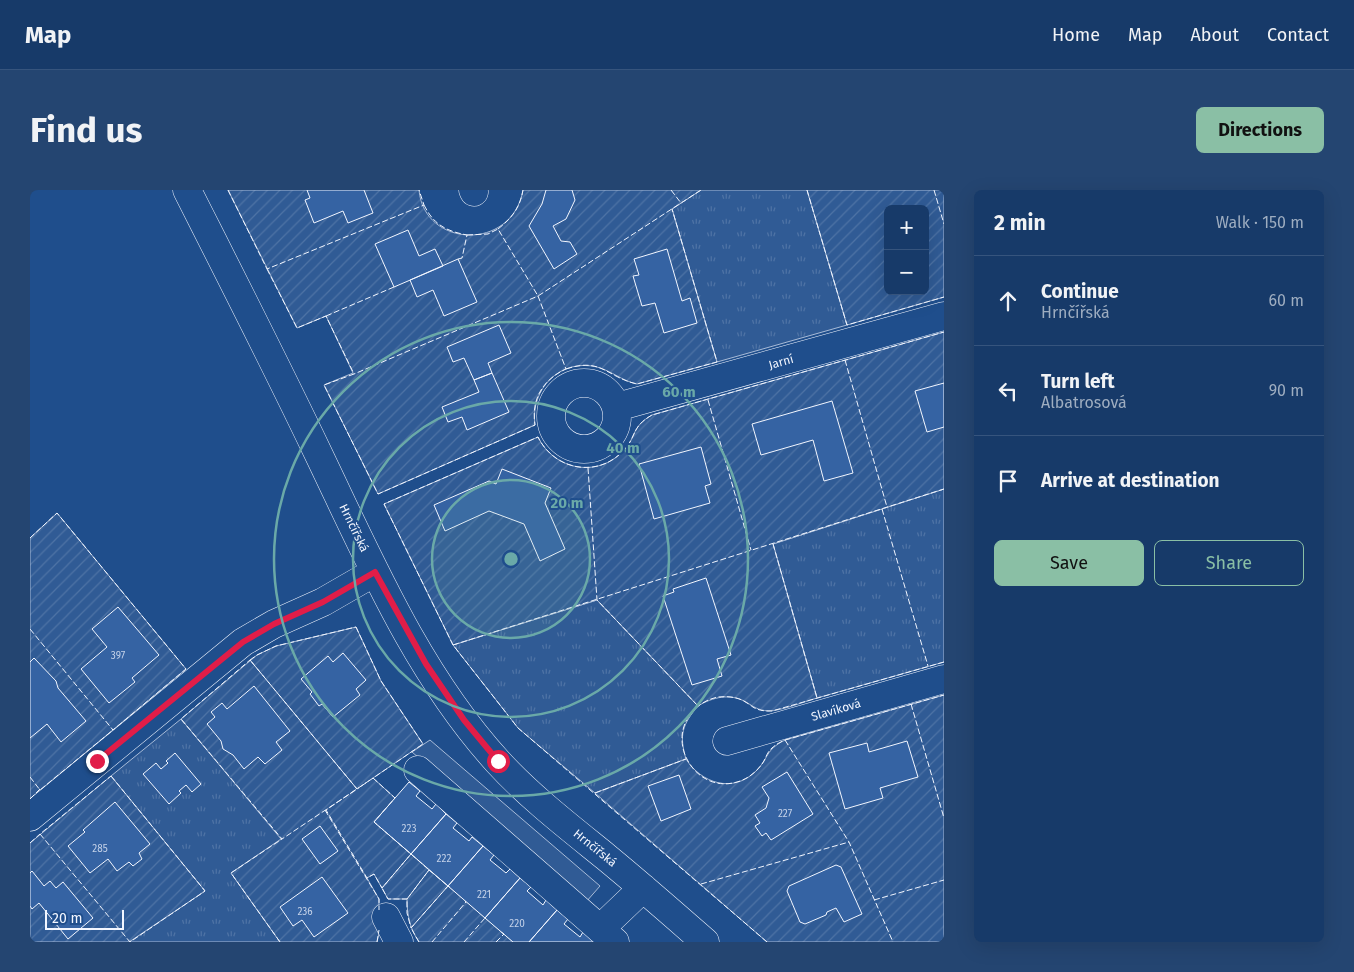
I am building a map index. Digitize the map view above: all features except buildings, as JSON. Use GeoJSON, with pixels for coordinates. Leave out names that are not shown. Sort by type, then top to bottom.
{"type":"FeatureCollection","features":[{"type":"Feature","properties":{"kind":"street","name":"Hrnčířská"},"geometry":{"type":"LineString","coordinates":[[187,190],[296,406],[375,572],[426,664],[464,720],[498,761],[538,802],[643,888],[705,942]]}},
{"type":"Feature","properties":{"kind":"street","name":"Jarní"},"geometry":{"type":"LineString","coordinates":[[617,408],[944,316]]}},
{"type":"Feature","properties":{"kind":"street"},"geometry":{"type":"LineString","coordinates":[[30,817],[243,642],[274,624],[323,602],[375,572]]}},
{"type":"Feature","properties":{"kind":"street","name":"Slavíková"},"geometry":{"type":"LineString","coordinates":[[727,741],[944,679]]}},
{"type":"Feature","properties":{"kind":"street"},"geometry":{"type":"LineString","coordinates":[[418,770],[608,936],[643,888]]}},
{"type":"Feature","properties":{"kind":"street"},"geometry":{"type":"LineString","coordinates":[[386,917],[399,942]]}},
{"type":"Feature","properties":{"kind":"green space"},"geometry":{"type":"Polygon","coordinates":[[[228,190],[419,190],[424,209],[436,223],[451,232],[469,235],[487,233],[503,224],[516,210],[523,190],[701,190],[672,209],[717,362],[637,384],[597,367],[584,365],[571,367],[550,379],[543,388],[537,399],[535,425],[378,494],[324,385],[353,373],[326,316],[297,328],[228,190]]]}},
{"type":"Feature","properties":{"kind":"green space"},"geometry":{"type":"Polygon","coordinates":[[[701,190],[807,190],[847,325],[717,362],[672,209],[701,190]]]}},
{"type":"Feature","properties":{"kind":"green space"},"geometry":{"type":"Polygon","coordinates":[[[807,190],[944,190],[944,297],[847,325],[807,190]]]}},
{"type":"Feature","properties":{"kind":"green space"},"geometry":{"type":"Polygon","coordinates":[[[944,332],[944,489],[773,544],[817,698],[792,706],[765,711],[740,699],[722,697],[698,706],[597,600],[453,645],[384,504],[538,437],[545,448],[565,463],[577,467],[602,465],[624,450],[637,428],[645,419],[652,415],[944,332]]]}},
{"type":"Feature","properties":{"kind":"green space"},"geometry":{"type":"Polygon","coordinates":[[[944,489],[944,662],[817,698],[773,544],[944,489]]]}},
{"type":"Feature","properties":{"kind":"green space"},"geometry":{"type":"Polygon","coordinates":[[[57,513],[186,669],[30,799],[30,538],[57,513]]]}},
{"type":"Feature","properties":{"kind":"green space"},"geometry":{"type":"Polygon","coordinates":[[[597,600],[698,706],[688,719],[683,731],[686,759],[595,793],[518,728],[453,645],[597,600]]]}},
{"type":"Feature","properties":{"kind":"green space"},"geometry":{"type":"Polygon","coordinates":[[[356,627],[381,681],[423,744],[373,778],[395,798],[374,822],[513,942],[419,942],[410,922],[407,899],[388,899],[374,874],[367,878],[379,899],[379,933],[377,942],[280,942],[231,873],[281,839],[181,719],[257,655],[276,646],[356,627]]]}},
{"type":"Feature","properties":{"kind":"green space"},"geometry":{"type":"Polygon","coordinates":[[[944,695],[944,942],[767,942],[595,793],[686,759],[700,774],[709,779],[718,783],[728,784],[737,782],[747,778],[756,771],[770,751],[785,740],[944,695]]]}},
{"type":"Feature","properties":{"kind":"green space"},"geometry":{"type":"Polygon","coordinates":[[[181,719],[282,839],[231,873],[280,942],[129,942],[205,891],[111,776],[181,719]]]}},
{"type":"Feature","properties":{"kind":"green space"},"geometry":{"type":"Polygon","coordinates":[[[111,776],[205,891],[129,942],[30,942],[30,843],[111,776]]]}},
{"type":"Feature","properties":{"kind":"shaded area"},"geometry":{"type":"Polygon","coordinates":[[[430,740],[600,886],[586,902],[412,752],[430,740]]]}},
{"type":"Feature","properties":{"kind":"fence"},"geometry":{"type":"LineString","coordinates":[[228,190],[267,269],[424,205],[419,190]]}},
{"type":"Feature","properties":{"kind":"fence"},"geometry":{"type":"LineString","coordinates":[[498,229],[515,212],[523,190]]}},
{"type":"Feature","properties":{"kind":"fence"},"geometry":{"type":"LineString","coordinates":[[671,190],[681,203],[701,190]]}},
{"type":"Feature","properties":{"kind":"fence"},"geometry":{"type":"LineString","coordinates":[[807,190],[847,325],[944,297]]}},
{"type":"Feature","properties":{"kind":"fence"},"geometry":{"type":"LineString","coordinates":[[934,190],[944,224]]}},
{"type":"Feature","properties":{"kind":"fence"},"geometry":{"type":"LineString","coordinates":[[467,235],[488,234],[498,229],[538,296],[681,203]]}},
{"type":"Feature","properties":{"kind":"fence"},"geometry":{"type":"LineString","coordinates":[[424,205],[432,218],[441,226],[467,235],[462,258],[458,259]]}},
{"type":"Feature","properties":{"kind":"fence"},"geometry":{"type":"LineString","coordinates":[[566,369],[588,365],[603,369],[637,384],[717,362],[672,209]]}},
{"type":"Feature","properties":{"kind":"fence"},"geometry":{"type":"LineString","coordinates":[[267,269],[297,328],[326,316],[354,374],[324,385],[378,494],[535,425],[535,407],[540,392],[550,379],[566,369],[538,296],[354,374]]}},
{"type":"Feature","properties":{"kind":"fence"},"geometry":{"type":"LineString","coordinates":[[326,316],[394,287]]}},
{"type":"Feature","properties":{"kind":"fence"},"geometry":{"type":"LineString","coordinates":[[767,942],[518,728],[453,645],[384,504],[538,437],[545,448],[565,463],[577,467],[602,465],[624,450],[637,428],[645,419],[652,415],[944,332]]}},
{"type":"Feature","properties":{"kind":"fence"},"geometry":{"type":"LineString","coordinates":[[845,360],[887,507]]}},
{"type":"Feature","properties":{"kind":"fence"},"geometry":{"type":"LineString","coordinates":[[708,400],[751,550]]}},
{"type":"Feature","properties":{"kind":"fence"},"geometry":{"type":"LineString","coordinates":[[588,468],[597,600],[698,706]]}},
{"type":"Feature","properties":{"kind":"fence"},"geometry":{"type":"LineString","coordinates":[[453,645],[944,489]]}},
{"type":"Feature","properties":{"kind":"fence"},"geometry":{"type":"LineString","coordinates":[[882,509],[928,666]]}},
{"type":"Feature","properties":{"kind":"fence"},"geometry":{"type":"LineString","coordinates":[[30,538],[57,513],[186,669],[113,730],[30,629]]}},
{"type":"Feature","properties":{"kind":"fence"},"geometry":{"type":"LineString","coordinates":[[773,544],[817,698]]}},
{"type":"Feature","properties":{"kind":"fence"},"geometry":{"type":"LineString","coordinates":[[356,627],[381,681],[423,744],[357,789],[250,660],[276,646],[356,627]]}},
{"type":"Feature","properties":{"kind":"fence"},"geometry":{"type":"LineString","coordinates":[[250,660],[357,789],[282,839],[181,719],[250,660]]}},
{"type":"Feature","properties":{"kind":"fence"},"geometry":{"type":"LineString","coordinates":[[944,662],[772,711],[759,710],[741,699],[733,697],[711,699],[695,709],[685,725],[682,738],[684,751],[689,764],[698,774],[709,781],[722,784],[737,782],[749,777],[756,771],[762,765],[768,752],[785,740],[944,695]]}},
{"type":"Feature","properties":{"kind":"fence"},"geometry":{"type":"LineString","coordinates":[[911,704],[944,818]]}},
{"type":"Feature","properties":{"kind":"fence"},"geometry":{"type":"LineString","coordinates":[[30,777],[40,790],[112,729]]}},
{"type":"Feature","properties":{"kind":"fence"},"geometry":{"type":"LineString","coordinates":[[785,740],[849,842],[893,942]]}},
{"type":"Feature","properties":{"kind":"fence"},"geometry":{"type":"LineString","coordinates":[[595,793],[686,759]]}},
{"type":"Feature","properties":{"kind":"fence"},"geometry":{"type":"LineString","coordinates":[[111,776],[205,891],[130,942],[40,834],[111,776]]}},
{"type":"Feature","properties":{"kind":"fence"},"geometry":{"type":"LineString","coordinates":[[373,778],[395,798],[374,822],[411,854],[382,888],[374,874],[367,878],[326,810],[373,778]]}},
{"type":"Feature","properties":{"kind":"fence"},"geometry":{"type":"LineString","coordinates":[[30,799],[40,789]]}},
{"type":"Feature","properties":{"kind":"fence"},"geometry":{"type":"LineString","coordinates":[[325,810],[379,899],[379,910]]}},
{"type":"Feature","properties":{"kind":"fence"},"geometry":{"type":"LineString","coordinates":[[30,843],[41,835]]}},
{"type":"Feature","properties":{"kind":"fence"},"geometry":{"type":"LineString","coordinates":[[280,942],[231,873],[282,839]]}},
{"type":"Feature","properties":{"kind":"fence"},"geometry":{"type":"LineString","coordinates":[[701,884],[849,842]]}},
{"type":"Feature","properties":{"kind":"fence"},"geometry":{"type":"LineString","coordinates":[[411,854],[429,870],[407,899],[388,899],[382,888],[411,854]]}},
{"type":"Feature","properties":{"kind":"fence"},"geometry":{"type":"LineString","coordinates":[[429,870],[448,886],[411,928],[407,913],[407,899],[429,870]]}},
{"type":"Feature","properties":{"kind":"fence"},"geometry":{"type":"LineString","coordinates":[[874,900],[944,880]]}},
{"type":"Feature","properties":{"kind":"fence"},"geometry":{"type":"LineString","coordinates":[[419,942],[411,928],[448,886],[450,887]]}},
{"type":"Feature","properties":{"kind":"fence"},"geometry":{"type":"LineString","coordinates":[[432,942],[465,901]]}},
{"type":"Feature","properties":{"kind":"fence"},"geometry":{"type":"LineString","coordinates":[[464,942],[485,918],[483,917]]}},
{"type":"Feature","properties":{"kind":"fence"},"geometry":{"type":"LineString","coordinates":[[377,942],[379,930]]}},
{"type":"Feature","properties":{"kind":"fence"},"geometry":{"type":"LineString","coordinates":[[496,942],[504,934],[501,932]]}},
{"type":"Feature","properties":{"kind":"route"},"geometry":{"type":"LineString","coordinates":[[97,761],[243,642],[274,624],[323,602],[375,572],[426,664],[464,720],[498,761]]}}]}
